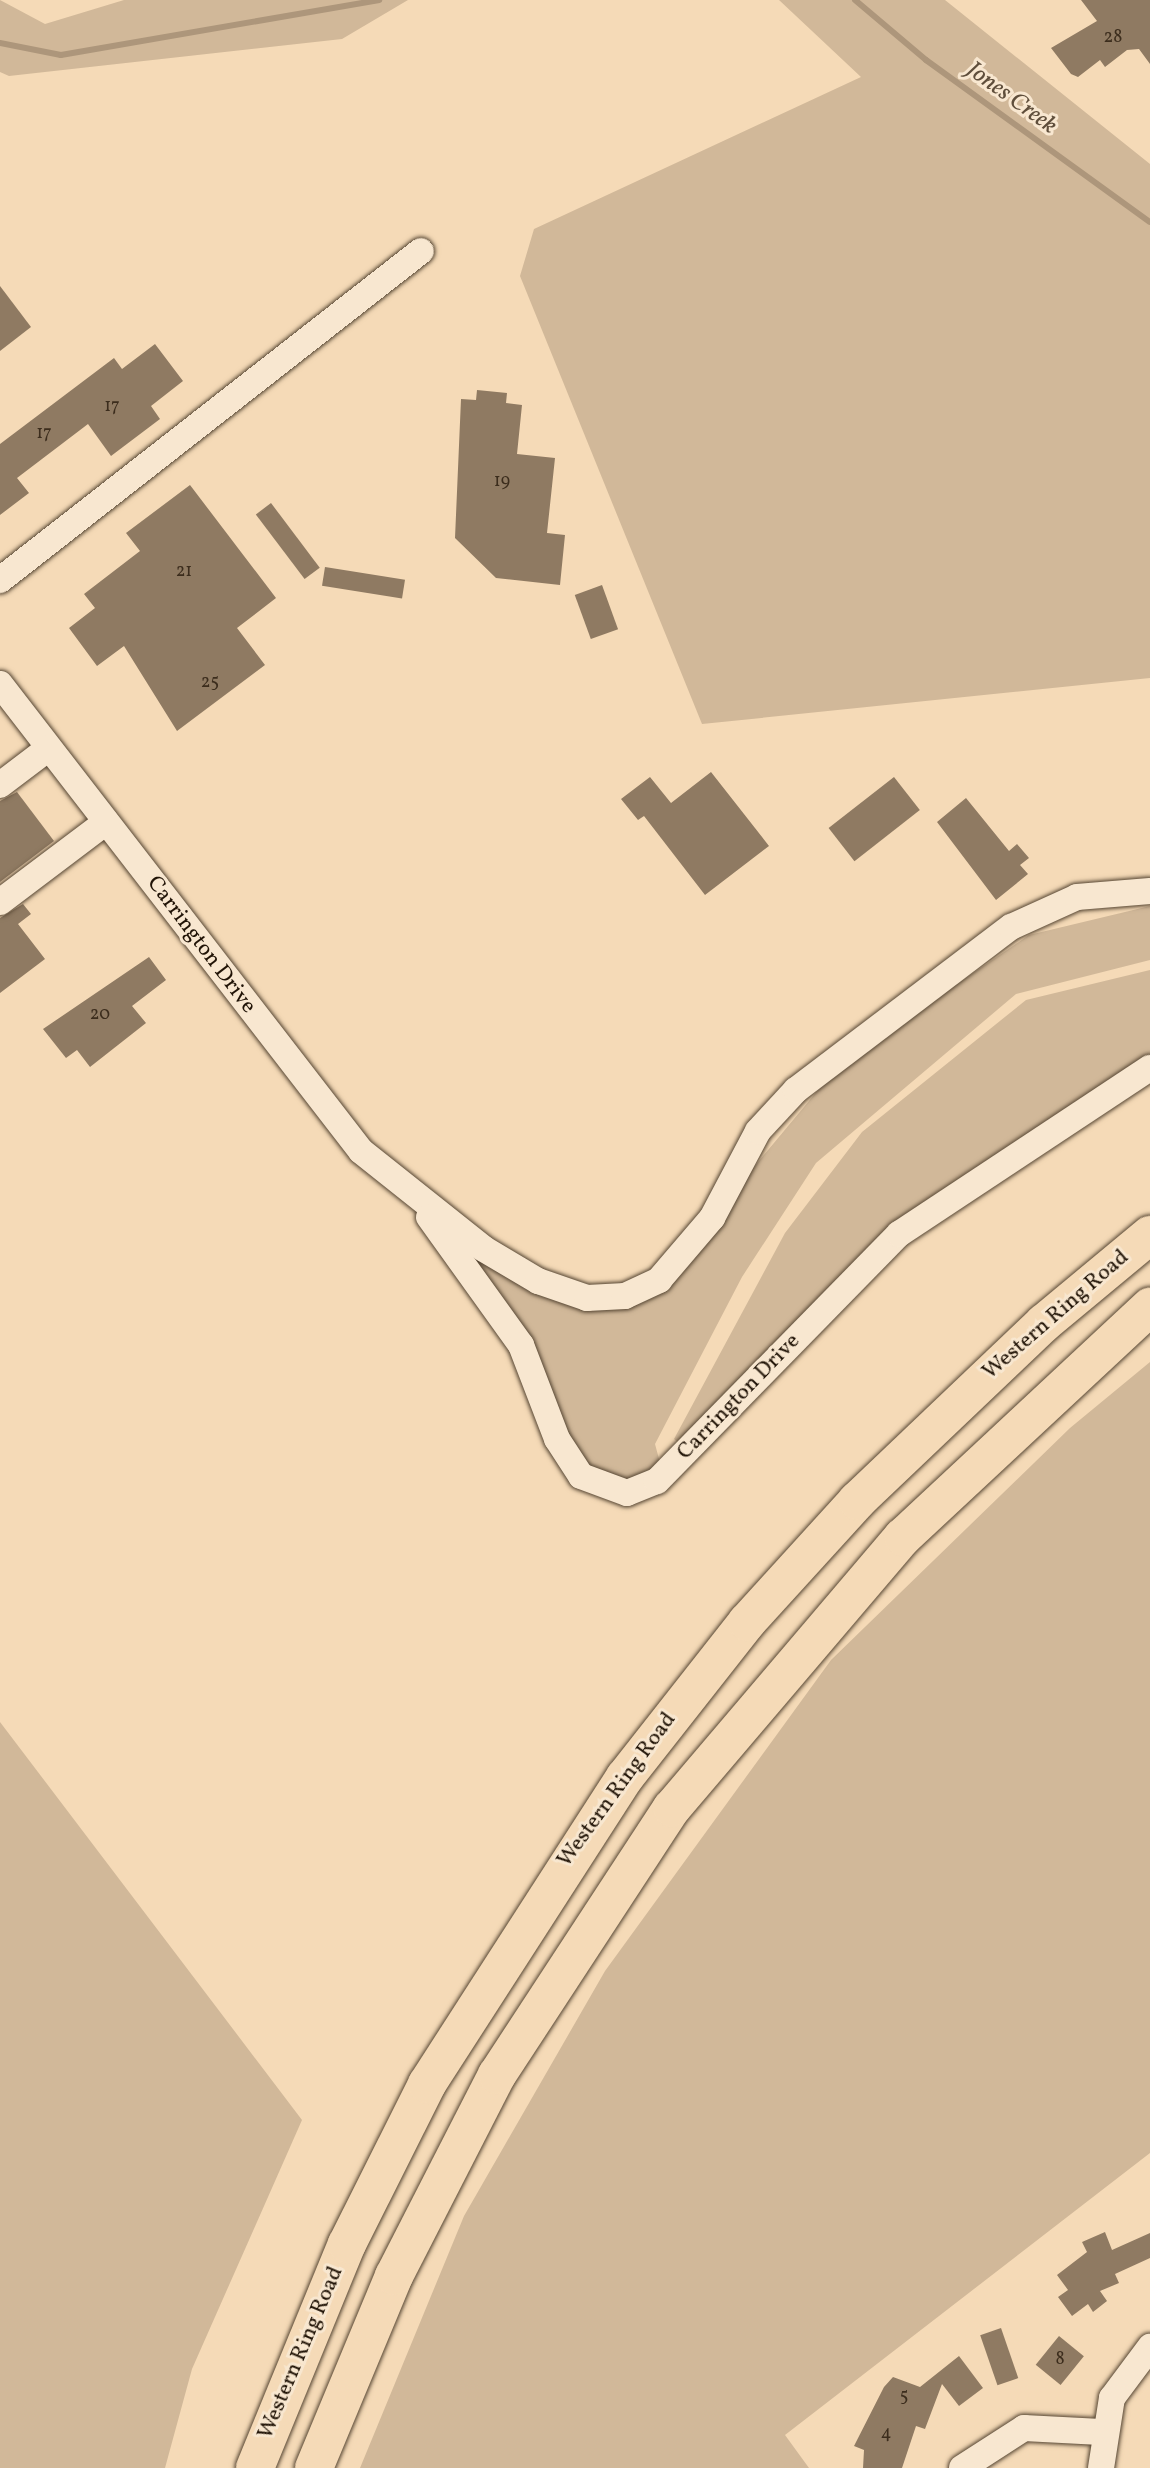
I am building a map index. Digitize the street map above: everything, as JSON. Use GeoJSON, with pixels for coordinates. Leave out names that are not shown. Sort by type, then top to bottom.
{"type":"FeatureCollection","features":[{"type":"Feature","properties":{"kind":"highway","name":"Western Ring Road"},"geometry":{"type":"LineString","coordinates":[[255,2468],[341,2258],[427,2084],[529,1915],[625,1777],[747,1622],[857,1501],[1044,1323],[1150,1235]]}},
{"type":"Feature","properties":{"kind":"highway"},"geometry":{"type":"LineString","coordinates":[[314,2468],[394,2276],[490,2088],[672,1808],[903,1537],[1150,1307]]}},
{"type":"Feature","properties":{"kind":"street"},"geometry":{"type":"LineString","coordinates":[[0,580],[421,251]]}},
{"type":"Feature","properties":{"kind":"street","name":"Carrington Drive"},"geometry":{"type":"LineString","coordinates":[[0,684],[327,1109],[413,1195],[521,1345],[557,1439],[581,1476],[627,1493],[657,1481],[899,1234],[1150,1068]]}},
{"type":"Feature","properties":{"kind":"street"},"geometry":{"type":"LineString","coordinates":[[0,785],[49,748]]}},
{"type":"Feature","properties":{"kind":"street"},"geometry":{"type":"LineString","coordinates":[[0,902],[106,822]]}},
{"type":"Feature","properties":{"kind":"street","name":"Carrington Drive"},"geometry":{"type":"LineString","coordinates":[[413,1195],[538,1281],[587,1298],[625,1296],[659,1280],[685,1255],[758,1131],[796,1090],[1011,927],[1077,897],[1150,891]]}},
{"type":"Feature","properties":{"kind":"street"},"geometry":{"type":"LineString","coordinates":[[1101,2468],[1101,2432],[1112,2398],[1150,2347]]}},
{"type":"Feature","properties":{"kind":"street"},"geometry":{"type":"LineString","coordinates":[[962,2468],[1024,2428],[1101,2432]]}},
{"type":"Feature","properties":{"kind":"shaded area"},"geometry":{"type":"Polygon","coordinates":[[[0,0],[45,24],[124,0],[408,0],[342,39],[9,76],[0,72],[0,0]]]}},
{"type":"Feature","properties":{"kind":"shaded area"},"geometry":{"type":"Polygon","coordinates":[[[779,0],[945,0],[1150,164],[1150,678],[702,724],[520,276],[534,229],[861,77],[779,0]]]}},
{"type":"Feature","properties":{"kind":"shaded area"},"geometry":{"type":"Polygon","coordinates":[[[1150,906],[1150,960],[1016,994],[816,1163],[742,1277],[655,1444],[662,1470],[657,1481],[581,1476],[464,1251],[544,1295],[648,1294],[839,1065],[1029,935],[1150,906]]]}},
{"type":"Feature","properties":{"kind":"shaded area"},"geometry":{"type":"Polygon","coordinates":[[[1150,970],[1150,1068],[938,1205],[687,1450],[674,1439],[785,1233],[862,1132],[1026,1000],[1150,970]]]}},
{"type":"Feature","properties":{"kind":"shaded area"},"geometry":{"type":"Polygon","coordinates":[[[1150,1362],[1150,2153],[785,2435],[809,2468],[360,2468],[464,2216],[605,1971],[831,1660],[1070,1428],[1150,1362]]]}},
{"type":"Feature","properties":{"kind":"shaded area"},"geometry":{"type":"Polygon","coordinates":[[[0,1722],[302,2120],[192,2369],[165,2468],[0,2468],[0,1722]]]}},
{"type":"Feature","properties":{"kind":"building"},"geometry":{"type":"Polygon","coordinates":[[[1081,0],[1150,0],[1150,64],[1139,49],[1127,50],[1105,67],[1100,60],[1078,77],[1071,74],[1051,48],[1097,21],[1081,0]]]}},
{"type":"Feature","properties":{"kind":"building"},"geometry":{"type":"Polygon","coordinates":[[[0,286],[31,327],[0,351],[0,286]]]}},
{"type":"Feature","properties":{"kind":"building"},"geometry":{"type":"Polygon","coordinates":[[[155,344],[183,381],[151,406],[160,419],[111,456],[88,424],[17,478],[29,493],[0,515],[0,444],[114,358],[122,369],[155,344]]]}},
{"type":"Feature","properties":{"kind":"building"},"geometry":{"type":"Polygon","coordinates":[[[477,390],[507,393],[506,403],[522,405],[517,454],[555,458],[547,533],[565,535],[560,585],[496,578],[455,538],[461,399],[476,400],[477,390]]]}},
{"type":"Feature","properties":{"kind":"building"},"geometry":{"type":"Polygon","coordinates":[[[190,485],[276,598],[237,628],[265,665],[177,731],[124,646],[97,666],[69,628],[95,608],[84,594],[140,551],[126,533],[190,485]]]}},
{"type":"Feature","properties":{"kind":"building"},"geometry":{"type":"Polygon","coordinates":[[[271,503],[320,568],[305,579],[256,514],[271,503]]]}},
{"type":"Feature","properties":{"kind":"building"},"geometry":{"type":"Polygon","coordinates":[[[325,567],[405,580],[402,598],[322,586],[325,567]]]}},
{"type":"Feature","properties":{"kind":"building"},"geometry":{"type":"Polygon","coordinates":[[[602,585],[618,629],[591,639],[575,595],[602,585]]]}},
{"type":"Feature","properties":{"kind":"building"},"geometry":{"type":"Polygon","coordinates":[[[711,772],[769,846],[705,895],[644,816],[638,820],[621,799],[650,777],[671,803],[711,772]]]}},
{"type":"Feature","properties":{"kind":"building"},"geometry":{"type":"Polygon","coordinates":[[[894,777],[920,810],[854,861],[829,828],[894,777]]]}},
{"type":"Feature","properties":{"kind":"building"},"geometry":{"type":"Polygon","coordinates":[[[17,792],[54,841],[0,882],[0,801],[17,792]]]}},
{"type":"Feature","properties":{"kind":"building"},"geometry":{"type":"Polygon","coordinates":[[[966,798],[1009,851],[1017,844],[1029,858],[1020,865],[1028,874],[996,900],[937,822],[966,798]]]}},
{"type":"Feature","properties":{"kind":"building"},"geometry":{"type":"Polygon","coordinates":[[[23,904],[31,914],[18,924],[45,959],[0,993],[0,918],[23,904]]]}},
{"type":"Feature","properties":{"kind":"building"},"geometry":{"type":"Polygon","coordinates":[[[149,957],[166,980],[132,1006],[146,1023],[90,1067],[77,1050],[66,1058],[43,1029],[149,957]]]}},
{"type":"Feature","properties":{"kind":"building"},"geometry":{"type":"Polygon","coordinates":[[[1105,2232],[1112,2250],[1150,2233],[1150,2258],[1115,2274],[1119,2283],[1100,2291],[1107,2301],[1093,2312],[1088,2304],[1072,2316],[1058,2297],[1068,2290],[1057,2275],[1087,2252],[1082,2242],[1105,2232]]]}},
{"type":"Feature","properties":{"kind":"building"},"geometry":{"type":"Polygon","coordinates":[[[1001,2328],[1018,2378],[997,2385],[980,2335],[1001,2328]]]}},
{"type":"Feature","properties":{"kind":"building"},"geometry":{"type":"Polygon","coordinates":[[[1059,2336],[1084,2356],[1061,2385],[1036,2365],[1059,2336]]]}},
{"type":"Feature","properties":{"kind":"building"},"geometry":{"type":"Polygon","coordinates":[[[959,2356],[983,2388],[959,2406],[942,2384],[925,2429],[916,2426],[902,2468],[863,2468],[864,2450],[854,2446],[884,2387],[893,2377],[920,2387],[959,2356]]]}},
{"type":"Feature","properties":{"kind":"waterway","name":"Jones Creek"},"geometry":{"type":"LineString","coordinates":[[0,43],[61,55],[379,0]]}},
{"type":"Feature","properties":{"kind":"waterway","name":"Jones Creek"},"geometry":{"type":"LineString","coordinates":[[855,0],[926,60],[1150,222]]}}]}
